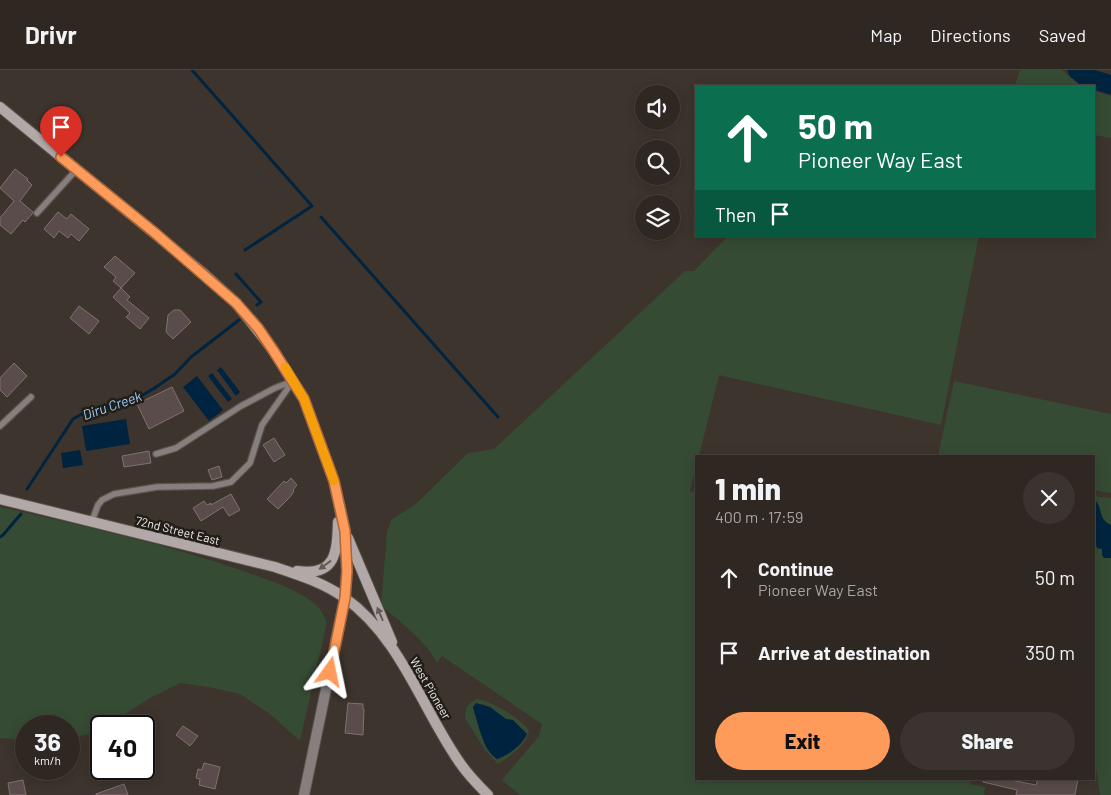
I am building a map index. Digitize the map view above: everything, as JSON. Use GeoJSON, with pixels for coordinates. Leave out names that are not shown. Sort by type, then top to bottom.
{"type":"FeatureCollection","features":[{"type":"Feature","properties":{"kind":"main road"},"geometry":{"type":"LineString","coordinates":[[0,107],[203,273],[236,303],[258,328],[304,399],[332,474],[345,531],[347,571],[345,598]]}},
{"type":"Feature","properties":{"kind":"main road","name":"72nd Street East"},"geometry":{"type":"LineString","coordinates":[[0,499],[275,567],[314,581],[345,598]]}},
{"type":"Feature","properties":{"kind":"main road"},"geometry":{"type":"LineString","coordinates":[[275,567],[315,572],[330,564],[337,548],[339,504]]}},
{"type":"Feature","properties":{"kind":"main road"},"geometry":{"type":"LineString","coordinates":[[345,531],[400,659]]}},
{"type":"Feature","properties":{"kind":"main road","name":"West Pioneer"},"geometry":{"type":"LineString","coordinates":[[345,598],[382,635],[400,659],[460,764],[488,795]]}},
{"type":"Feature","properties":{"kind":"street"},"geometry":{"type":"LineString","coordinates":[[304,795],[345,598]]}},
{"type":"Feature","properties":{"kind":"lane"},"geometry":{"type":"LineString","coordinates":[[37,213],[77,170]]}},
{"type":"Feature","properties":{"kind":"lane"},"geometry":{"type":"LineString","coordinates":[[156,454],[176,448],[241,406],[293,380]]}},
{"type":"Feature","properties":{"kind":"lane"},"geometry":{"type":"LineString","coordinates":[[92,521],[102,500],[114,494],[157,488],[214,486],[231,482],[250,463],[262,425],[293,380]]}},
{"type":"Feature","properties":{"kind":"lane"},"geometry":{"type":"LineString","coordinates":[[0,426],[32,397]]}},
{"type":"Feature","properties":{"kind":"green space"},"geometry":{"type":"Polygon","coordinates":[[[1020,70],[1062,70],[1080,85],[1015,85],[1020,70]]]}},
{"type":"Feature","properties":{"kind":"green space"},"geometry":{"type":"Polygon","coordinates":[[[1095,91],[1111,96],[1111,138],[1095,135],[1095,91]]]}},
{"type":"Feature","properties":{"kind":"green space"},"geometry":{"type":"Polygon","coordinates":[[[727,237],[979,237],[941,425],[719,375],[699,455],[695,455],[695,470],[690,491],[695,492],[695,780],[971,780],[970,784],[985,787],[984,794],[987,795],[520,795],[502,780],[539,736],[542,724],[442,656],[437,663],[419,639],[381,605],[387,532],[391,520],[417,503],[468,453],[494,449],[685,271],[694,271],[727,237]]]}},
{"type":"Feature","properties":{"kind":"green space"},"geometry":{"type":"Polygon","coordinates":[[[954,381],[1111,414],[1111,493],[1095,490],[1095,455],[938,455],[954,381]]]}},
{"type":"Feature","properties":{"kind":"green space"},"geometry":{"type":"Polygon","coordinates":[[[1095,496],[1111,498],[1111,525],[1102,516],[1095,496]]]}},
{"type":"Feature","properties":{"kind":"green space"},"geometry":{"type":"Polygon","coordinates":[[[0,507],[124,536],[246,572],[302,595],[320,609],[327,622],[300,741],[270,714],[240,694],[180,683],[148,699],[124,715],[90,715],[90,734],[80,736],[80,715],[15,715],[15,739],[0,738],[0,507]]]}},
{"type":"Feature","properties":{"kind":"green space"},"geometry":{"type":"Polygon","coordinates":[[[1095,525],[1102,555],[1111,558],[1111,795],[1100,795],[1095,762],[1095,525]]]}},
{"type":"Feature","properties":{"kind":"green space"},"geometry":{"type":"Polygon","coordinates":[[[477,699],[483,700],[498,707],[513,715],[529,730],[522,745],[498,764],[485,750],[465,718],[466,709],[471,702],[477,699]],[[483,704],[473,707],[486,748],[497,759],[515,749],[527,734],[513,721],[506,719],[483,704]]]}},
{"type":"Feature","properties":{"kind":"water"},"geometry":{"type":"Polygon","coordinates":[[[221,367],[240,392],[236,396],[217,370],[221,367]]]}},
{"type":"Feature","properties":{"kind":"water"},"geometry":{"type":"Polygon","coordinates":[[[212,373],[232,399],[228,402],[208,376],[212,373]]]}},
{"type":"Feature","properties":{"kind":"water"},"geometry":{"type":"Polygon","coordinates":[[[197,376],[223,410],[209,421],[183,387],[197,376]]]}},
{"type":"Feature","properties":{"kind":"water"},"geometry":{"type":"Polygon","coordinates":[[[126,419],[130,444],[86,451],[82,426],[126,419]]]}},
{"type":"Feature","properties":{"kind":"water"},"geometry":{"type":"Polygon","coordinates":[[[80,450],[83,465],[63,468],[61,453],[80,450]]]}},
{"type":"Feature","properties":{"kind":"water"},"geometry":{"type":"Polygon","coordinates":[[[1095,500],[1102,517],[1111,525],[1111,558],[1104,558],[1102,549],[1097,548],[1095,543],[1095,500]]]}},
{"type":"Feature","properties":{"kind":"water"},"geometry":{"type":"Polygon","coordinates":[[[476,703],[490,707],[506,719],[513,720],[527,734],[525,738],[510,752],[497,759],[488,749],[479,729],[473,707],[476,703]]]}},
{"type":"Feature","properties":{"kind":"building"},"geometry":{"type":"Polygon","coordinates":[[[15,169],[28,179],[32,185],[20,201],[33,212],[11,234],[0,225],[0,218],[14,201],[0,188],[15,169]]]}},
{"type":"Feature","properties":{"kind":"building"},"geometry":{"type":"Polygon","coordinates":[[[58,212],[67,219],[71,214],[89,229],[79,241],[71,234],[68,238],[59,231],[54,238],[44,229],[58,212]]]}},
{"type":"Feature","properties":{"kind":"building"},"geometry":{"type":"Polygon","coordinates":[[[115,256],[135,273],[121,288],[113,281],[116,277],[104,267],[115,256]]]}},
{"type":"Feature","properties":{"kind":"building"},"geometry":{"type":"Polygon","coordinates":[[[121,288],[130,297],[127,300],[149,318],[140,329],[126,317],[130,313],[113,297],[121,288]]]}},
{"type":"Feature","properties":{"kind":"building"},"geometry":{"type":"Polygon","coordinates":[[[79,306],[99,321],[89,334],[70,318],[79,306]]]}},
{"type":"Feature","properties":{"kind":"building"},"geometry":{"type":"Polygon","coordinates":[[[174,310],[180,310],[191,322],[173,339],[166,332],[168,315],[174,310]]]}},
{"type":"Feature","properties":{"kind":"building"},"geometry":{"type":"Polygon","coordinates":[[[14,363],[27,376],[7,397],[0,390],[0,378],[14,363]]]}},
{"type":"Feature","properties":{"kind":"building"},"geometry":{"type":"Polygon","coordinates":[[[172,387],[184,411],[149,429],[137,404],[172,387]]]}},
{"type":"Feature","properties":{"kind":"building"},"geometry":{"type":"Polygon","coordinates":[[[274,438],[285,455],[274,462],[263,445],[274,438]]]}},
{"type":"Feature","properties":{"kind":"building"},"geometry":{"type":"Polygon","coordinates":[[[149,451],[151,463],[124,467],[122,456],[149,451]]]}},
{"type":"Feature","properties":{"kind":"building"},"geometry":{"type":"Polygon","coordinates":[[[219,466],[222,477],[212,480],[208,470],[219,466]]]}},
{"type":"Feature","properties":{"kind":"building"},"geometry":{"type":"Polygon","coordinates":[[[291,478],[297,485],[290,497],[278,509],[267,499],[284,481],[286,483],[291,478]]]}},
{"type":"Feature","properties":{"kind":"building"},"geometry":{"type":"Polygon","coordinates":[[[231,494],[240,510],[229,516],[223,507],[201,521],[193,508],[204,501],[207,505],[211,503],[211,505],[231,494]]]}},
{"type":"Feature","properties":{"kind":"building"},"geometry":{"type":"Polygon","coordinates":[[[348,703],[363,704],[363,735],[345,733],[348,703]]]}},
{"type":"Feature","properties":{"kind":"building"},"geometry":{"type":"Polygon","coordinates":[[[183,726],[198,736],[190,746],[176,735],[183,726]]]}},
{"type":"Feature","properties":{"kind":"building"},"geometry":{"type":"Polygon","coordinates":[[[204,763],[220,767],[215,789],[199,785],[200,779],[196,778],[198,769],[202,770],[204,763]]]}},
{"type":"Feature","properties":{"kind":"building"},"geometry":{"type":"Polygon","coordinates":[[[23,780],[26,795],[10,795],[8,783],[23,780]]]}},
{"type":"Feature","properties":{"kind":"building"},"geometry":{"type":"Polygon","coordinates":[[[984,780],[1011,780],[1036,785],[1038,780],[1078,780],[1075,795],[1016,795],[1017,790],[983,782],[984,780]]]}},
{"type":"Feature","properties":{"kind":"building"},"geometry":{"type":"Polygon","coordinates":[[[124,784],[128,795],[96,795],[96,794],[124,784]]]}},
{"type":"Feature","properties":{"kind":"waterway","name":"Diru Creek"},"geometry":{"type":"LineString","coordinates":[[192,70],[312,206],[245,250]]}},
{"type":"Feature","properties":{"kind":"waterway"},"geometry":{"type":"LineString","coordinates":[[1077,70],[1086,77],[1111,85]]}},
{"type":"Feature","properties":{"kind":"waterway","name":"Diru Creek"},"geometry":{"type":"LineString","coordinates":[[321,217],[498,417]]}},
{"type":"Feature","properties":{"kind":"waterway","name":"Diru Creek"},"geometry":{"type":"LineString","coordinates":[[236,274],[261,302],[257,305]]}},
{"type":"Feature","properties":{"kind":"waterway","name":"Diru Creek"},"geometry":{"type":"LineString","coordinates":[[27,489],[73,419],[89,410],[136,399],[153,389],[175,374],[191,357],[239,320]]}},
{"type":"Feature","properties":{"kind":"waterway","name":"Diru Creek"},"geometry":{"type":"LineString","coordinates":[[0,537],[21,514]]}},
{"type":"Feature","properties":{"kind":"slow traffic"},"geometry":{"type":"LineString","coordinates":[[285,367],[304,399],[334,481]]}},
{"type":"Feature","properties":{"kind":"route"},"geometry":{"type":"LineString","coordinates":[[61,157],[203,273],[236,303],[258,328],[289,373],[304,399],[334,481],[345,531],[347,571],[345,598],[330,672]]}}]}
